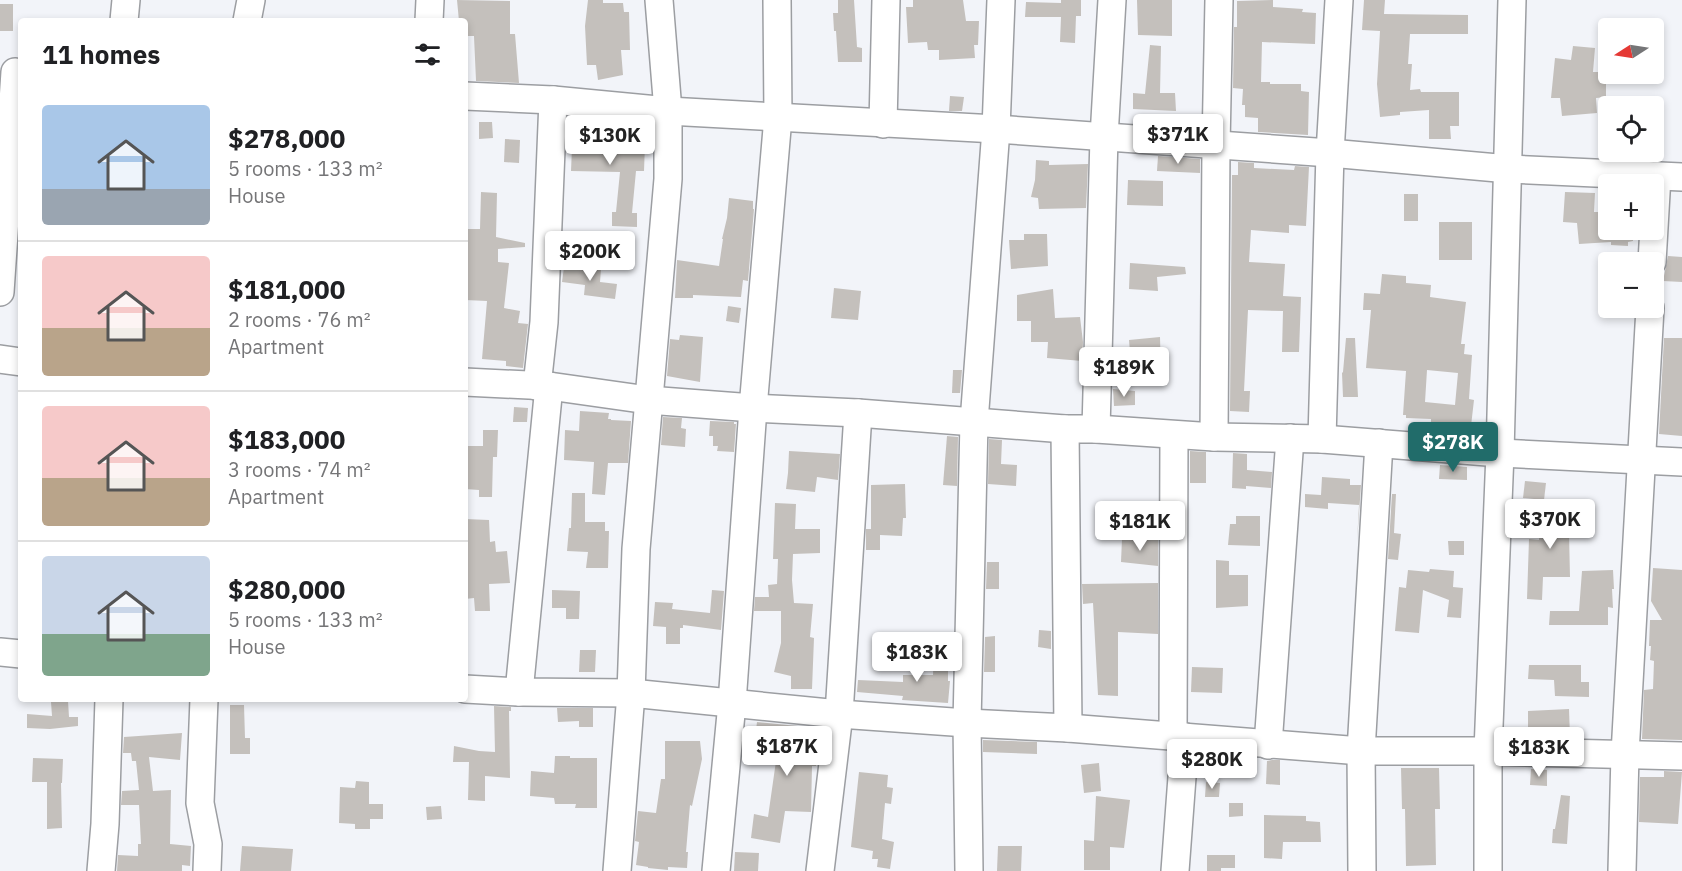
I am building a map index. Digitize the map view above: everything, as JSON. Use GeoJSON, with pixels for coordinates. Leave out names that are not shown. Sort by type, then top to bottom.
{"type":"FeatureCollection","features":[{"type":"Feature","properties":{"kind":"street"},"geometry":{"type":"LineString","coordinates":[[124,18],[126,0]]}},
{"type":"Feature","properties":{"kind":"street"},"geometry":{"type":"LineString","coordinates":[[248,18],[251,0]]}},
{"type":"Feature","properties":{"kind":"street"},"geometry":{"type":"LineString","coordinates":[[429,18],[430,0]]}},
{"type":"Feature","properties":{"kind":"street"},"geometry":{"type":"LineString","coordinates":[[617,871],[631,693],[636,549],[668,179],[668,111],[659,0]]}},
{"type":"Feature","properties":{"kind":"street"},"geometry":{"type":"LineString","coordinates":[[716,871],[732,703],[753,408],[778,117],[777,0]]}},
{"type":"Feature","properties":{"kind":"street"},"geometry":{"type":"LineString","coordinates":[[883,124],[886,0]]}},
{"type":"Feature","properties":{"kind":"street"},"geometry":{"type":"LineString","coordinates":[[969,871],[967,723],[974,422],[996,129],[1001,0]]}},
{"type":"Feature","properties":{"kind":"street"},"geometry":{"type":"LineString","coordinates":[[1096,429],[1104,137],[1112,0]]}},
{"type":"Feature","properties":{"kind":"street"},"geometry":{"type":"LineString","coordinates":[[1214,437],[1219,0]]}},
{"type":"Feature","properties":{"kind":"street"},"geometry":{"type":"LineString","coordinates":[[1322,439],[1330,153],[1339,0]]}},
{"type":"Feature","properties":{"kind":"street"},"geometry":{"type":"LineString","coordinates":[[1488,871],[1488,751],[1500,453],[1512,0]]}},
{"type":"Feature","properties":{"kind":"street"},"geometry":{"type":"LineString","coordinates":[[0,292],[12,72]]}},
{"type":"Feature","properties":{"kind":"street"},"geometry":{"type":"LineString","coordinates":[[468,96],[553,100],[668,111],[996,129],[1330,153],[1509,169],[1670,176],[1655,252]]}},
{"type":"Feature","properties":{"kind":"street"},"geometry":{"type":"LineString","coordinates":[[519,692],[543,386],[553,100]]}},
{"type":"Feature","properties":{"kind":"street"},"geometry":{"type":"LineString","coordinates":[[1622,871],[1625,754],[1649,318]]}},
{"type":"Feature","properties":{"kind":"street"},"geometry":{"type":"LineString","coordinates":[[0,359],[18,362]]}},
{"type":"Feature","properties":{"kind":"street"},"geometry":{"type":"LineString","coordinates":[[468,382],[543,386],[648,400],[1065,429],[1214,437],[1322,439],[1500,453],[1682,462]]}},
{"type":"Feature","properties":{"kind":"street"},"geometry":{"type":"LineString","coordinates":[[820,871],[839,714],[858,413]]}},
{"type":"Feature","properties":{"kind":"street"},"geometry":{"type":"LineString","coordinates":[[1065,429],[1068,728]]}},
{"type":"Feature","properties":{"kind":"street"},"geometry":{"type":"LineString","coordinates":[[1174,435],[1179,737],[1175,871]]}},
{"type":"Feature","properties":{"kind":"street"},"geometry":{"type":"LineString","coordinates":[[1268,745],[1290,438]]}},
{"type":"Feature","properties":{"kind":"street"},"geometry":{"type":"LineString","coordinates":[[1362,871],[1361,751],[1379,443]]}},
{"type":"Feature","properties":{"kind":"street"},"geometry":{"type":"LineString","coordinates":[[0,652],[18,654]]}},
{"type":"Feature","properties":{"kind":"street"},"geometry":{"type":"LineString","coordinates":[[468,689],[631,693],[839,714],[1068,728],[1361,751],[1488,751],[1682,756]]}},
{"type":"Feature","properties":{"kind":"street"},"geometry":{"type":"LineString","coordinates":[[101,871],[109,702]]}},
{"type":"Feature","properties":{"kind":"street"},"geometry":{"type":"LineString","coordinates":[[204,702],[200,803],[208,844],[207,871]]}},
{"type":"Feature","properties":{"kind":"building"},"geometry":{"type":"Polygon","coordinates":[[[457,0],[510,1],[510,34],[515,34],[519,83],[476,81],[474,36],[468,36],[468,18],[459,18],[457,0]]]}},
{"type":"Feature","properties":{"kind":"building"},"geometry":{"type":"Polygon","coordinates":[[[588,0],[623,3],[624,12],[629,12],[630,50],[621,50],[623,75],[598,80],[596,65],[587,65],[585,26],[588,0]]]}},
{"type":"Feature","properties":{"kind":"building"},"geometry":{"type":"Polygon","coordinates":[[[838,0],[854,0],[857,47],[862,48],[862,62],[838,62],[833,13],[838,13],[838,0]]]}},
{"type":"Feature","properties":{"kind":"building"},"geometry":{"type":"Polygon","coordinates":[[[913,0],[963,0],[966,21],[979,21],[978,45],[974,45],[975,58],[939,60],[939,50],[928,50],[927,42],[908,43],[906,7],[913,7],[913,0]]]}},
{"type":"Feature","properties":{"kind":"building"},"geometry":{"type":"Polygon","coordinates":[[[1061,0],[1081,0],[1081,16],[1076,16],[1075,43],[1060,42],[1061,17],[1025,17],[1026,2],[1061,3],[1061,0]]]}},
{"type":"Feature","properties":{"kind":"building"},"geometry":{"type":"Polygon","coordinates":[[[1137,0],[1172,0],[1172,36],[1138,35],[1137,0]]]}},
{"type":"Feature","properties":{"kind":"building"},"geometry":{"type":"Polygon","coordinates":[[[1273,0],[1273,7],[1303,9],[1302,12],[1316,13],[1315,44],[1262,42],[1261,82],[1301,84],[1301,91],[1309,92],[1308,135],[1258,132],[1258,118],[1245,117],[1245,105],[1242,105],[1243,89],[1233,88],[1234,27],[1237,27],[1237,1],[1273,0]]]}},
{"type":"Feature","properties":{"kind":"building"},"geometry":{"type":"Polygon","coordinates":[[[1364,0],[1385,0],[1384,14],[1468,15],[1468,34],[1410,34],[1408,64],[1412,64],[1410,90],[1459,92],[1459,126],[1450,126],[1451,139],[1429,139],[1429,110],[1400,112],[1400,115],[1380,117],[1377,84],[1380,31],[1362,30],[1364,0]]]}},
{"type":"Feature","properties":{"kind":"building"},"geometry":{"type":"Polygon","coordinates":[[[0,4],[13,4],[13,31],[0,31],[0,4]]]}},
{"type":"Feature","properties":{"kind":"building"},"geometry":{"type":"Polygon","coordinates":[[[1150,45],[1161,46],[1160,93],[1175,93],[1176,111],[1133,109],[1133,93],[1145,94],[1150,45]]]}},
{"type":"Feature","properties":{"kind":"building"},"geometry":{"type":"Polygon","coordinates":[[[1573,46],[1595,48],[1593,72],[1598,72],[1598,84],[1606,84],[1606,96],[1596,98],[1597,113],[1562,116],[1560,98],[1551,98],[1555,58],[1571,60],[1573,46]]]}},
{"type":"Feature","properties":{"kind":"building"},"geometry":{"type":"Polygon","coordinates":[[[950,96],[964,97],[962,111],[949,111],[950,96]]]}},
{"type":"Feature","properties":{"kind":"building"},"geometry":{"type":"Polygon","coordinates":[[[479,122],[492,122],[493,138],[479,139],[479,122]]]}},
{"type":"Feature","properties":{"kind":"building"},"geometry":{"type":"Polygon","coordinates":[[[573,124],[589,124],[589,130],[603,130],[603,137],[609,137],[609,142],[645,144],[644,171],[636,171],[632,213],[637,213],[637,227],[612,226],[612,212],[616,212],[620,172],[571,171],[573,124]]]}},
{"type":"Feature","properties":{"kind":"building"},"geometry":{"type":"Polygon","coordinates":[[[505,139],[520,140],[519,163],[504,162],[505,139]]]}},
{"type":"Feature","properties":{"kind":"building"},"geometry":{"type":"Polygon","coordinates":[[[1158,156],[1200,159],[1200,173],[1157,171],[1158,156]]]}},
{"type":"Feature","properties":{"kind":"building"},"geometry":{"type":"Polygon","coordinates":[[[1036,160],[1049,161],[1049,165],[1088,164],[1086,208],[1039,209],[1038,198],[1031,197],[1036,160]]]}},
{"type":"Feature","properties":{"kind":"building"},"geometry":{"type":"Polygon","coordinates":[[[1238,162],[1254,163],[1254,168],[1294,170],[1295,166],[1309,167],[1306,226],[1289,225],[1289,233],[1251,230],[1249,262],[1285,264],[1283,296],[1301,297],[1299,352],[1282,352],[1283,311],[1248,310],[1244,391],[1250,391],[1249,412],[1230,411],[1232,175],[1238,175],[1238,162]]]}},
{"type":"Feature","properties":{"kind":"building"},"geometry":{"type":"Polygon","coordinates":[[[1128,180],[1163,181],[1163,206],[1127,205],[1128,180]]]}},
{"type":"Feature","properties":{"kind":"building"},"geometry":{"type":"Polygon","coordinates":[[[481,192],[497,193],[496,237],[525,243],[525,247],[498,249],[498,262],[509,263],[504,308],[520,311],[518,323],[528,324],[523,368],[506,366],[506,361],[482,359],[487,301],[468,300],[468,229],[480,229],[481,192]]]}},
{"type":"Feature","properties":{"kind":"building"},"geometry":{"type":"Polygon","coordinates":[[[1565,192],[1595,193],[1594,212],[1598,212],[1598,240],[1633,241],[1628,242],[1628,246],[1611,245],[1611,242],[1579,244],[1577,223],[1563,222],[1565,192]]]}},
{"type":"Feature","properties":{"kind":"building"},"geometry":{"type":"Polygon","coordinates":[[[1404,194],[1418,194],[1418,221],[1404,221],[1404,194]]]}},
{"type":"Feature","properties":{"kind":"building"},"geometry":{"type":"Polygon","coordinates":[[[729,198],[753,201],[754,209],[748,281],[743,280],[741,297],[693,295],[693,298],[675,298],[677,260],[719,266],[729,198]]]}},
{"type":"Feature","properties":{"kind":"building"},"geometry":{"type":"Polygon","coordinates":[[[1439,222],[1472,222],[1472,260],[1439,260],[1439,222]]]}},
{"type":"Feature","properties":{"kind":"building"},"geometry":{"type":"Polygon","coordinates":[[[1024,234],[1047,234],[1048,266],[1011,269],[1009,240],[1024,240],[1024,234]]]}},
{"type":"Feature","properties":{"kind":"building"},"geometry":{"type":"Polygon","coordinates":[[[1668,256],[1682,257],[1682,282],[1664,281],[1668,256]]]}},
{"type":"Feature","properties":{"kind":"building"},"geometry":{"type":"Polygon","coordinates":[[[1130,263],[1185,267],[1186,274],[1157,277],[1158,291],[1129,289],[1130,263]]]}},
{"type":"Feature","properties":{"kind":"building"},"geometry":{"type":"Polygon","coordinates":[[[564,267],[601,269],[600,282],[617,284],[615,299],[584,295],[585,285],[562,282],[564,267]]]}},
{"type":"Feature","properties":{"kind":"building"},"geometry":{"type":"Polygon","coordinates":[[[1382,274],[1406,276],[1406,283],[1431,285],[1430,297],[1466,302],[1461,344],[1465,344],[1464,354],[1472,355],[1469,399],[1474,400],[1471,426],[1431,422],[1431,419],[1406,418],[1406,415],[1403,415],[1406,371],[1366,368],[1371,310],[1363,310],[1364,293],[1380,294],[1382,274]],[[1427,370],[1425,402],[1455,405],[1458,373],[1427,370]]]}},
{"type":"Feature","properties":{"kind":"building"},"geometry":{"type":"Polygon","coordinates":[[[834,288],[861,291],[858,320],[831,318],[834,288]]]}},
{"type":"Feature","properties":{"kind":"building"},"geometry":{"type":"Polygon","coordinates":[[[1053,289],[1055,318],[1080,317],[1083,342],[1082,361],[1047,358],[1048,342],[1031,342],[1031,321],[1017,321],[1017,295],[1053,289]]]}},
{"type":"Feature","properties":{"kind":"building"},"geometry":{"type":"Polygon","coordinates":[[[728,306],[741,308],[739,323],[726,321],[728,306]]]}},
{"type":"Feature","properties":{"kind":"building"},"geometry":{"type":"Polygon","coordinates":[[[680,335],[703,337],[700,382],[667,376],[670,339],[679,340],[680,335]]]}},
{"type":"Feature","properties":{"kind":"building"},"geometry":{"type":"Polygon","coordinates":[[[1160,337],[1161,375],[1143,376],[1143,379],[1113,386],[1114,365],[1131,365],[1129,340],[1160,337]]]}},
{"type":"Feature","properties":{"kind":"building"},"geometry":{"type":"Polygon","coordinates":[[[1346,338],[1355,338],[1358,397],[1343,397],[1342,373],[1346,338]]]}},
{"type":"Feature","properties":{"kind":"building"},"geometry":{"type":"Polygon","coordinates":[[[1664,338],[1682,338],[1682,436],[1659,434],[1664,338]]]}},
{"type":"Feature","properties":{"kind":"building"},"geometry":{"type":"Polygon","coordinates":[[[953,370],[962,370],[960,393],[952,393],[953,370]]]}},
{"type":"Feature","properties":{"kind":"building"},"geometry":{"type":"Polygon","coordinates":[[[1113,389],[1135,391],[1135,405],[1114,406],[1113,389]]]}},
{"type":"Feature","properties":{"kind":"building"},"geometry":{"type":"Polygon","coordinates":[[[514,407],[528,408],[527,422],[513,422],[514,407]]]}},
{"type":"Feature","properties":{"kind":"building"},"geometry":{"type":"Polygon","coordinates":[[[580,411],[609,413],[608,419],[631,421],[628,463],[608,463],[605,495],[592,494],[594,462],[564,460],[565,430],[579,431],[580,411]]]}},
{"type":"Feature","properties":{"kind":"building"},"geometry":{"type":"Polygon","coordinates":[[[663,417],[682,418],[681,428],[686,429],[685,447],[661,445],[663,417]]]}},
{"type":"Feature","properties":{"kind":"building"},"geometry":{"type":"Polygon","coordinates":[[[710,421],[736,424],[734,452],[717,451],[718,446],[713,446],[713,436],[709,436],[710,421]]]}},
{"type":"Feature","properties":{"kind":"building"},"geometry":{"type":"Polygon","coordinates":[[[483,430],[498,430],[497,457],[493,457],[492,497],[479,497],[479,490],[468,489],[468,446],[483,446],[483,430]]]}},
{"type":"Feature","properties":{"kind":"building"},"geometry":{"type":"Polygon","coordinates":[[[947,436],[958,437],[957,486],[943,485],[947,436]]]}},
{"type":"Feature","properties":{"kind":"building"},"geometry":{"type":"Polygon","coordinates":[[[989,439],[1002,440],[1001,464],[1017,465],[1016,486],[988,484],[989,439]]]}},
{"type":"Feature","properties":{"kind":"building"},"geometry":{"type":"Polygon","coordinates":[[[789,451],[840,454],[838,480],[817,477],[815,492],[786,489],[789,451]]]}},
{"type":"Feature","properties":{"kind":"building"},"geometry":{"type":"Polygon","coordinates":[[[1190,451],[1206,452],[1206,483],[1190,483],[1190,451]]]}},
{"type":"Feature","properties":{"kind":"building"},"geometry":{"type":"Polygon","coordinates":[[[1233,453],[1247,454],[1247,470],[1272,472],[1271,488],[1246,486],[1246,489],[1232,488],[1233,453]]]}},
{"type":"Feature","properties":{"kind":"building"},"geometry":{"type":"Polygon","coordinates":[[[1440,465],[1467,467],[1467,480],[1439,479],[1440,465]]]}},
{"type":"Feature","properties":{"kind":"building"},"geometry":{"type":"Polygon","coordinates":[[[1322,477],[1350,479],[1350,485],[1361,485],[1357,543],[1359,505],[1328,503],[1328,509],[1305,507],[1305,494],[1321,495],[1322,477]]]}},
{"type":"Feature","properties":{"kind":"building"},"geometry":{"type":"Polygon","coordinates":[[[1525,481],[1546,483],[1544,500],[1523,498],[1525,481]]]}},
{"type":"Feature","properties":{"kind":"building"},"geometry":{"type":"Polygon","coordinates":[[[905,484],[906,518],[903,518],[902,536],[880,535],[880,550],[866,550],[866,529],[871,529],[871,485],[905,484]]]}},
{"type":"Feature","properties":{"kind":"building"},"geometry":{"type":"Polygon","coordinates":[[[572,493],[585,493],[585,522],[605,522],[605,531],[609,531],[608,568],[586,568],[588,552],[567,551],[569,528],[571,528],[572,493]]]}},
{"type":"Feature","properties":{"kind":"building"},"geometry":{"type":"Polygon","coordinates":[[[1392,494],[1396,494],[1394,533],[1401,534],[1398,560],[1388,559],[1392,494]]]}},
{"type":"Feature","properties":{"kind":"building"},"geometry":{"type":"Polygon","coordinates":[[[775,503],[796,504],[795,529],[820,529],[820,553],[793,554],[794,603],[813,604],[810,637],[814,638],[812,689],[791,689],[791,676],[774,672],[781,643],[781,611],[754,611],[755,597],[769,597],[768,585],[777,584],[778,559],[773,559],[775,503]]]}},
{"type":"Feature","properties":{"kind":"building"},"geometry":{"type":"Polygon","coordinates":[[[1541,507],[1573,509],[1572,534],[1569,533],[1570,577],[1543,577],[1542,600],[1527,599],[1529,539],[1539,540],[1541,507]]]}},
{"type":"Feature","properties":{"kind":"building"},"geometry":{"type":"Polygon","coordinates":[[[1236,516],[1260,516],[1260,546],[1228,545],[1230,524],[1236,524],[1236,516]]]}},
{"type":"Feature","properties":{"kind":"building"},"geometry":{"type":"Polygon","coordinates":[[[468,519],[489,520],[490,542],[495,541],[496,552],[507,551],[510,583],[489,584],[490,611],[475,611],[474,598],[468,599],[468,519]]]}},
{"type":"Feature","properties":{"kind":"building"},"geometry":{"type":"Polygon","coordinates":[[[1122,539],[1158,539],[1158,566],[1121,562],[1122,539]]]}},
{"type":"Feature","properties":{"kind":"building"},"geometry":{"type":"Polygon","coordinates":[[[1448,541],[1464,541],[1464,555],[1449,555],[1448,541]]]}},
{"type":"Feature","properties":{"kind":"building"},"geometry":{"type":"Polygon","coordinates":[[[1216,560],[1229,561],[1229,575],[1248,575],[1248,606],[1216,608],[1216,560]]]}},
{"type":"Feature","properties":{"kind":"building"},"geometry":{"type":"Polygon","coordinates":[[[987,562],[999,562],[999,589],[986,589],[987,562]]]}},
{"type":"Feature","properties":{"kind":"building"},"geometry":{"type":"Polygon","coordinates":[[[1653,568],[1682,570],[1682,740],[1642,739],[1644,690],[1653,689],[1654,661],[1650,660],[1650,620],[1662,620],[1651,601],[1653,568]]]}},
{"type":"Feature","properties":{"kind":"building"},"geometry":{"type":"Polygon","coordinates":[[[1430,569],[1454,571],[1453,587],[1463,588],[1461,618],[1447,617],[1449,600],[1423,590],[1419,633],[1395,631],[1399,587],[1406,588],[1408,570],[1429,572],[1430,569]]]}},
{"type":"Feature","properties":{"kind":"building"},"geometry":{"type":"Polygon","coordinates":[[[1613,570],[1613,608],[1608,607],[1608,625],[1549,625],[1550,611],[1579,611],[1582,571],[1613,570]]]}},
{"type":"Feature","properties":{"kind":"building"},"geometry":{"type":"Polygon","coordinates":[[[1158,583],[1158,634],[1118,632],[1118,696],[1098,695],[1093,603],[1083,604],[1082,584],[1158,583]]]}},
{"type":"Feature","properties":{"kind":"building"},"geometry":{"type":"Polygon","coordinates":[[[552,590],[580,591],[579,619],[566,619],[566,608],[552,608],[552,590]]]}},
{"type":"Feature","properties":{"kind":"building"},"geometry":{"type":"Polygon","coordinates":[[[712,590],[724,591],[721,630],[683,625],[683,628],[680,628],[680,644],[666,644],[666,627],[653,626],[655,602],[673,603],[672,609],[710,613],[712,590]]]}},
{"type":"Feature","properties":{"kind":"building"},"geometry":{"type":"Polygon","coordinates":[[[1039,630],[1051,631],[1051,649],[1038,647],[1039,630]]]}},
{"type":"Feature","properties":{"kind":"building"},"geometry":{"type":"Polygon","coordinates":[[[995,636],[995,672],[984,672],[985,637],[995,636]]]}},
{"type":"Feature","properties":{"kind":"building"},"geometry":{"type":"Polygon","coordinates":[[[934,648],[948,649],[948,681],[950,681],[948,703],[902,700],[903,696],[857,692],[858,680],[903,682],[903,675],[933,675],[934,648]]]}},
{"type":"Feature","properties":{"kind":"building"},"geometry":{"type":"Polygon","coordinates":[[[580,650],[596,650],[595,672],[579,672],[580,650]]]}},
{"type":"Feature","properties":{"kind":"building"},"geometry":{"type":"Polygon","coordinates":[[[1529,665],[1581,665],[1581,682],[1589,682],[1589,697],[1555,696],[1554,680],[1528,679],[1529,665]]]}},
{"type":"Feature","properties":{"kind":"building"},"geometry":{"type":"Polygon","coordinates":[[[1192,667],[1223,668],[1222,693],[1191,692],[1192,667]]]}},
{"type":"Feature","properties":{"kind":"building"},"geometry":{"type":"Polygon","coordinates":[[[51,702],[68,702],[69,717],[78,717],[78,726],[50,729],[27,728],[27,714],[52,716],[51,702]]]}},
{"type":"Feature","properties":{"kind":"building"},"geometry":{"type":"Polygon","coordinates":[[[230,705],[244,705],[245,738],[250,738],[250,754],[230,754],[230,705]]]}},
{"type":"Feature","properties":{"kind":"building"},"geometry":{"type":"Polygon","coordinates":[[[494,706],[511,707],[509,711],[510,778],[485,776],[485,801],[468,800],[469,762],[453,762],[454,746],[495,752],[494,706]]]}},
{"type":"Feature","properties":{"kind":"building"},"geometry":{"type":"Polygon","coordinates":[[[557,708],[593,708],[593,727],[579,727],[579,721],[558,722],[557,708]]]}},
{"type":"Feature","properties":{"kind":"building"},"geometry":{"type":"Polygon","coordinates":[[[1569,709],[1570,737],[1528,736],[1528,711],[1569,709]]]}},
{"type":"Feature","properties":{"kind":"building"},"geometry":{"type":"Polygon","coordinates":[[[757,722],[808,727],[808,730],[816,731],[816,766],[812,766],[811,812],[785,811],[780,843],[751,838],[754,814],[768,817],[779,740],[755,738],[757,722]]]}},
{"type":"Feature","properties":{"kind":"building"},"geometry":{"type":"Polygon","coordinates":[[[182,733],[180,760],[149,757],[153,791],[171,790],[170,844],[191,846],[190,866],[182,865],[182,871],[117,871],[118,855],[138,856],[138,844],[141,844],[139,805],[121,805],[122,791],[139,790],[136,761],[132,761],[131,753],[123,753],[124,737],[182,733]]]}},
{"type":"Feature","properties":{"kind":"building"},"geometry":{"type":"Polygon","coordinates":[[[983,740],[1037,742],[1037,754],[983,752],[983,740]]]}},
{"type":"Feature","properties":{"kind":"building"},"geometry":{"type":"Polygon","coordinates":[[[665,741],[700,741],[702,759],[692,806],[690,805],[687,868],[668,867],[668,870],[636,865],[639,842],[635,841],[638,811],[656,813],[661,779],[665,779],[665,741]]]}},
{"type":"Feature","properties":{"kind":"building"},"geometry":{"type":"Polygon","coordinates":[[[555,756],[597,758],[597,808],[575,808],[576,804],[555,804],[554,798],[530,796],[531,771],[554,773],[555,756]]]}},
{"type":"Feature","properties":{"kind":"building"},"geometry":{"type":"Polygon","coordinates":[[[33,758],[63,759],[62,828],[47,829],[47,782],[32,782],[33,758]]]}},
{"type":"Feature","properties":{"kind":"building"},"geometry":{"type":"Polygon","coordinates":[[[1280,760],[1280,785],[1266,784],[1267,761],[1280,760]]]}},
{"type":"Feature","properties":{"kind":"building"},"geometry":{"type":"Polygon","coordinates":[[[1099,763],[1101,791],[1084,793],[1081,765],[1099,763]]]}},
{"type":"Feature","properties":{"kind":"building"},"geometry":{"type":"Polygon","coordinates":[[[1401,768],[1439,768],[1440,809],[1435,809],[1436,865],[1406,866],[1405,809],[1402,809],[1401,768]]]}},
{"type":"Feature","properties":{"kind":"building"},"geometry":{"type":"Polygon","coordinates":[[[1531,769],[1547,770],[1547,786],[1530,785],[1531,769]]]}},
{"type":"Feature","properties":{"kind":"building"},"geometry":{"type":"Polygon","coordinates":[[[1664,771],[1682,772],[1678,824],[1639,822],[1640,777],[1664,777],[1664,771]]]}},
{"type":"Feature","properties":{"kind":"building"},"geometry":{"type":"Polygon","coordinates":[[[859,772],[888,775],[887,787],[893,788],[891,804],[885,803],[882,839],[894,842],[890,869],[877,867],[878,859],[872,859],[873,851],[851,847],[859,772]]]}},
{"type":"Feature","properties":{"kind":"building"},"geometry":{"type":"Polygon","coordinates":[[[356,781],[369,782],[369,804],[383,804],[383,819],[370,819],[370,829],[355,829],[355,824],[339,823],[340,787],[355,788],[356,781]]]}},
{"type":"Feature","properties":{"kind":"building"},"geometry":{"type":"Polygon","coordinates":[[[1206,782],[1220,783],[1219,797],[1205,797],[1206,782]]]}},
{"type":"Feature","properties":{"kind":"building"},"geometry":{"type":"Polygon","coordinates":[[[1561,795],[1570,796],[1567,844],[1552,843],[1561,795]]]}},
{"type":"Feature","properties":{"kind":"building"},"geometry":{"type":"Polygon","coordinates":[[[1096,796],[1130,800],[1124,848],[1110,847],[1110,870],[1084,870],[1084,840],[1094,841],[1096,796]]]}},
{"type":"Feature","properties":{"kind":"building"},"geometry":{"type":"Polygon","coordinates":[[[1229,803],[1243,803],[1243,816],[1229,817],[1229,803]]]}},
{"type":"Feature","properties":{"kind":"building"},"geometry":{"type":"Polygon","coordinates":[[[441,806],[442,819],[427,820],[426,807],[441,806]]]}},
{"type":"Feature","properties":{"kind":"building"},"geometry":{"type":"Polygon","coordinates":[[[1264,815],[1306,816],[1306,821],[1320,822],[1321,842],[1283,842],[1282,859],[1264,858],[1264,815]]]}},
{"type":"Feature","properties":{"kind":"building"},"geometry":{"type":"Polygon","coordinates":[[[242,846],[293,849],[291,871],[240,871],[242,846]]]}},
{"type":"Feature","properties":{"kind":"building"},"geometry":{"type":"Polygon","coordinates":[[[998,846],[1022,846],[1021,871],[997,871],[998,846]]]}},
{"type":"Feature","properties":{"kind":"building"},"geometry":{"type":"Polygon","coordinates":[[[735,852],[759,853],[758,871],[734,871],[735,852]]]}},
{"type":"Feature","properties":{"kind":"building"},"geometry":{"type":"Polygon","coordinates":[[[1207,855],[1235,855],[1235,868],[1207,871],[1207,855]]]}}]}
